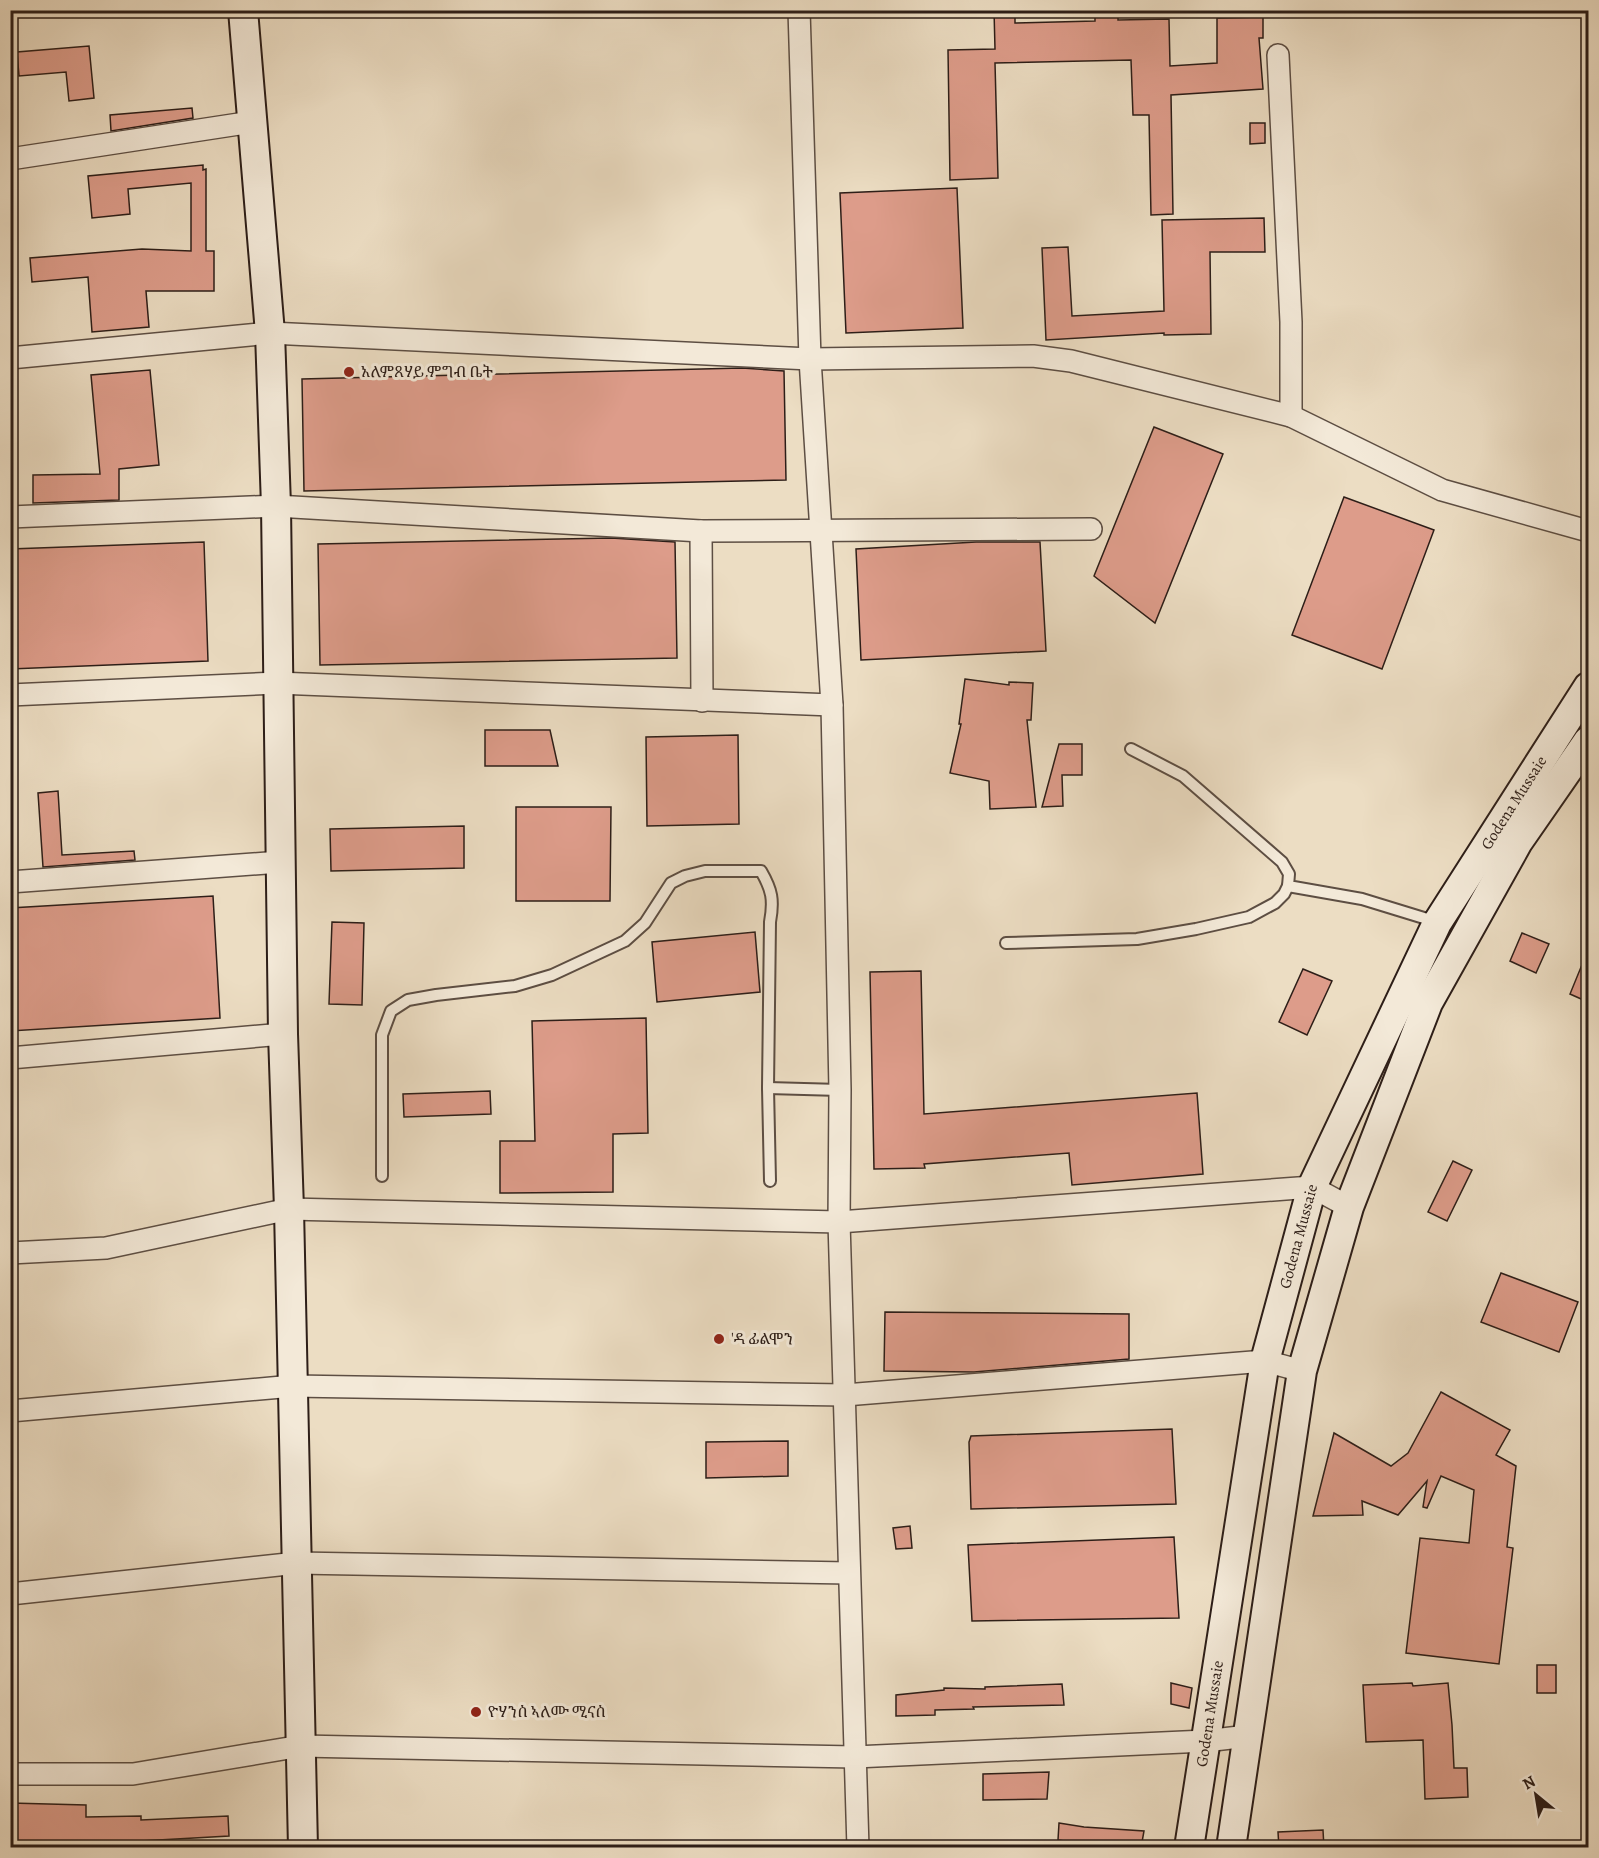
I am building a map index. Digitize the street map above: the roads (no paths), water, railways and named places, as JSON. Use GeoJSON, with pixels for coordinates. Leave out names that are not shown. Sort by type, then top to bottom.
{"type":"FeatureCollection","features":[{"type":"Feature","properties":{"kind":"street"},"geometry":{"type":"LineString","coordinates":[[243,10],[270,333],[276,506],[283,1034],[303,1848]]}},
{"type":"Feature","properties":{"kind":"street"},"geometry":{"type":"LineString","coordinates":[[799,10],[810,359],[831,705],[840,1090],[839,1222],[858,1848]]}},
{"type":"Feature","properties":{"kind":"street"},"geometry":{"type":"LineString","coordinates":[[1278,55],[1291,322],[1291,416]]}},
{"type":"Feature","properties":{"kind":"street"},"geometry":{"type":"LineString","coordinates":[[10,159],[252,122]]}},
{"type":"Feature","properties":{"kind":"street"},"geometry":{"type":"LineString","coordinates":[[10,358],[270,333],[810,359],[1033,356],[1071,361],[1291,416],[1442,490],[1588,531]]}},
{"type":"Feature","properties":{"kind":"street"},"geometry":{"type":"LineString","coordinates":[[10,517],[276,506],[701,531],[1091,529]]}},
{"type":"Feature","properties":{"kind":"street"},"geometry":{"type":"LineString","coordinates":[[701,531],[702,700]]}},
{"type":"Feature","properties":{"kind":"street"},"geometry":{"type":"LineString","coordinates":[[10,695],[277,683],[831,705]]}},
{"type":"Feature","properties":{"kind":"street","name":"Godena Mussaie"},"geometry":{"type":"LineString","coordinates":[[1231,1848],[1302,1371],[1349,1207],[1428,1003],[1508,835],[1588,687]]}},
{"type":"Feature","properties":{"kind":"street","name":"Godena Mussaie"},"geometry":{"type":"LineString","coordinates":[[1189,1848],[1264,1361],[1312,1187],[1437,923],[1588,741]]}},
{"type":"Feature","properties":{"kind":"street"},"geometry":{"type":"LineString","coordinates":[[10,882],[280,862]]}},
{"type":"Feature","properties":{"kind":"street"},"geometry":{"type":"LineString","coordinates":[[10,1058],[283,1034]]}},
{"type":"Feature","properties":{"kind":"street"},"geometry":{"type":"LineString","coordinates":[[10,1253],[106,1248],[289,1209],[839,1222],[1312,1187],[1349,1207]]}},
{"type":"Feature","properties":{"kind":"street"},"geometry":{"type":"LineString","coordinates":[[10,1412],[293,1386],[845,1395],[1264,1361],[1302,1371]]}},
{"type":"Feature","properties":{"kind":"street"},"geometry":{"type":"LineString","coordinates":[[10,1594],[297,1563],[849,1573]]}},
{"type":"Feature","properties":{"kind":"street"},"geometry":{"type":"LineString","coordinates":[[10,1774],[133,1774],[302,1746],[855,1757],[1205,1741],[1248,1736]]}},
{"type":"Feature","properties":{"kind":"lane"},"geometry":{"type":"LineString","coordinates":[[1006,943],[1137,939],[1249,916],[1275,903],[1284,894],[1288,886],[1288,874],[1282,862],[1183,776],[1131,749]]}},
{"type":"Feature","properties":{"kind":"lane"},"geometry":{"type":"LineString","coordinates":[[382,1176],[382,1035],[391,1011],[408,1000],[515,986],[552,975],[625,941],[645,924],[671,883],[685,876],[705,871],[761,871],[770,888],[773,905],[770,922],[768,1088],[770,1181]]}},
{"type":"Feature","properties":{"kind":"lane"},"geometry":{"type":"LineString","coordinates":[[1288,886],[1362,899],[1437,923]]}},
{"type":"Feature","properties":{"kind":"lane"},"geometry":{"type":"LineString","coordinates":[[768,1088],[840,1090]]}},
{"type":"Feature","properties":{"kind":"place","name":"አለምጸሃይ ምግብ ቤት"},"geometry":{"type":"Point","coordinates":[349,372]}},
{"type":"Feature","properties":{"kind":"place","name":"'ዳ ፊልሞን"},"geometry":{"type":"Point","coordinates":[719,1339]}},
{"type":"Feature","properties":{"kind":"place","name":"ዮሃንስ ኣለሙ ሚናስ"},"geometry":{"type":"Point","coordinates":[476,1712]}}]}
